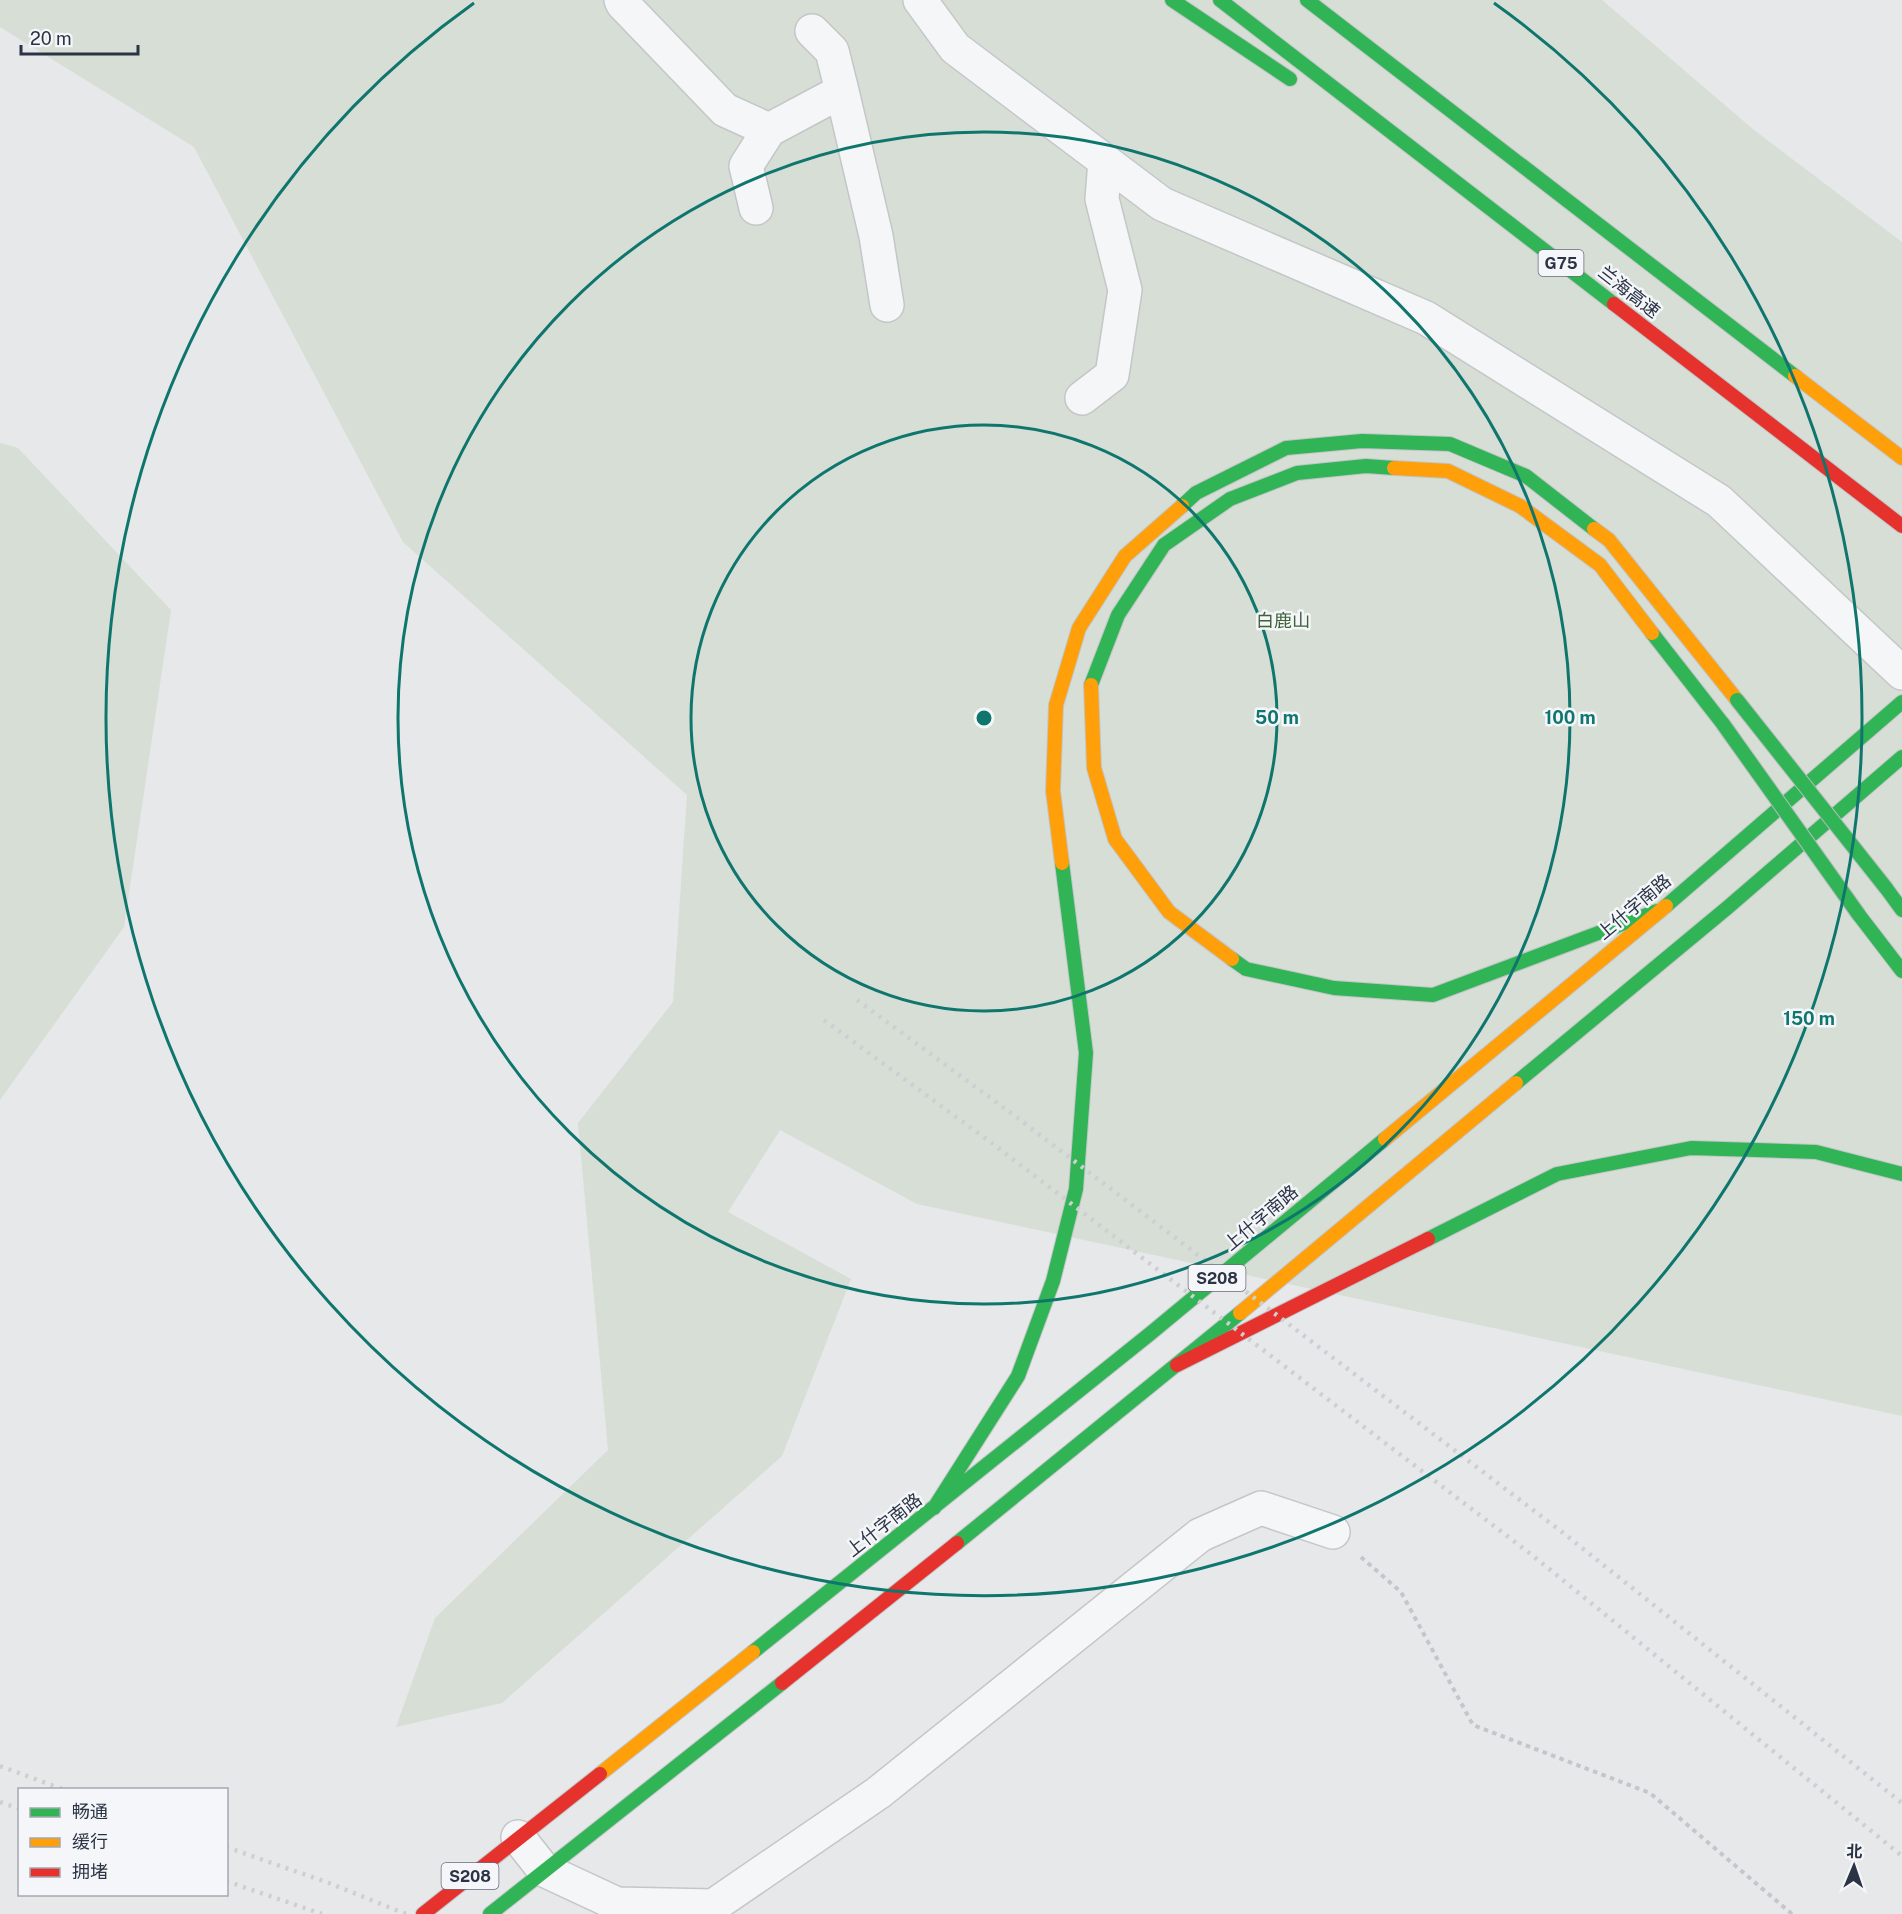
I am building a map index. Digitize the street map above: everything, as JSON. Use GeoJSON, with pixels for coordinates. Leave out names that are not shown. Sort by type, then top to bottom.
{"type":"FeatureCollection","features":[{"type":"Feature","properties":{"kind":"main road"},"geometry":{"type":"LineString","coordinates":[[1172,0],[1298,85]]}},
{"type":"Feature","properties":{"kind":"main road","name":"兰海高速"},"geometry":{"type":"LineString","coordinates":[[1220,0],[1902,526]]}},
{"type":"Feature","properties":{"kind":"main road","name":"兰海高速"},"geometry":{"type":"LineString","coordinates":[[1307,0],[1902,458]]}},
{"type":"Feature","properties":{"kind":"main road"},"geometry":{"type":"LineString","coordinates":[[1460,101],[1659,271]]}},
{"type":"Feature","properties":{"kind":"main road"},"geometry":{"type":"LineString","coordinates":[[1366,130],[1541,248]]}},
{"type":"Feature","properties":{"kind":"main road"},"geometry":{"type":"LineString","coordinates":[[934,1508],[1018,1376],[1053,1281],[1076,1189],[1086,1053],[1053,791],[1056,705],[1079,628],[1125,556],[1196,493],[1286,448],[1362,441],[1450,444],[1526,476],[1609,540],[1902,910]]}},
{"type":"Feature","properties":{"kind":"main road"},"geometry":{"type":"LineString","coordinates":[[1657,911],[1433,994],[1334,988],[1246,969],[1169,912],[1115,839],[1094,768],[1091,685],[1118,615],[1164,545],[1230,499],[1297,474],[1366,466],[1448,471],[1520,506],[1600,565],[1723,724],[1859,915],[1902,970]]}},
{"type":"Feature","properties":{"kind":"main road","name":"上什字南路"},"geometry":{"type":"LineString","coordinates":[[518,1837],[1151,1333],[1657,911],[1902,702]]}},
{"type":"Feature","properties":{"kind":"main road","name":"S208"},"geometry":{"type":"LineString","coordinates":[[490,1914],[1177,1365],[1727,908],[1902,757]]}},
{"type":"Feature","properties":{"kind":"main road"},"geometry":{"type":"LineString","coordinates":[[1177,1365],[1557,1174],[1691,1148],[1816,1152],[1902,1174]]}},
{"type":"Feature","properties":{"kind":"main road","name":"S208"},"geometry":{"type":"LineString","coordinates":[[423,1914],[518,1837]]}},
{"type":"Feature","properties":{"kind":"street"},"geometry":{"type":"LineString","coordinates":[[621,0],[725,110],[769,130]]}},
{"type":"Feature","properties":{"kind":"street"},"geometry":{"type":"LineString","coordinates":[[920,0],[955,48],[1162,204],[1426,318],[1719,501],[1902,673]]}},
{"type":"Feature","properties":{"kind":"street"},"geometry":{"type":"LineString","coordinates":[[812,31],[832,51],[876,236],[887,305]]}},
{"type":"Feature","properties":{"kind":"street"},"geometry":{"type":"LineString","coordinates":[[756,208],[747,166],[769,130],[842,91]]}},
{"type":"Feature","properties":{"kind":"street"},"geometry":{"type":"LineString","coordinates":[[1082,398],[1112,375],[1125,290],[1102,199],[1105,161]]}},
{"type":"Feature","properties":{"kind":"street"},"geometry":{"type":"LineString","coordinates":[[518,1837],[544,1870],[617,1904],[713,1906],[878,1793],[1200,1534],[1260,1508],[1333,1532]]}},
{"type":"Feature","properties":{"kind":"path"},"geometry":{"type":"LineString","coordinates":[[1333,1532],[1401,1592],[1473,1725],[1650,1793],[1792,1914]]}},
{"type":"Feature","properties":{"kind":"green space","name":"白鹿山"},"geometry":{"type":"Polygon","coordinates":[[[0,0],[1602,0],[1754,130],[1902,242],[1902,1416],[917,1204],[780,1130],[728,1212],[851,1279],[782,1456],[502,1703],[396,1727],[435,1618],[608,1450],[578,1123],[673,1002],[687,795],[403,542],[194,147],[0,27],[0,0]]]}},
{"type":"Feature","properties":{"kind":"green space"},"geometry":{"type":"Polygon","coordinates":[[[0,443],[18,448],[171,610],[124,927],[0,1100],[0,443]]]}},
{"type":"Feature","properties":{"kind":"railway"},"geometry":{"type":"LineString","coordinates":[[857,1000],[1015,1116],[1562,1532],[1902,1803]]}},
{"type":"Feature","properties":{"kind":"railway"},"geometry":{"type":"LineString","coordinates":[[824,1020],[993,1144],[1532,1555],[1902,1856]]}},
{"type":"Feature","properties":{"kind":"railway"},"geometry":{"type":"LineString","coordinates":[[0,1766],[60,1788]]}},
{"type":"Feature","properties":{"kind":"railway"},"geometry":{"type":"LineString","coordinates":[[0,1802],[18,1808]]}},
{"type":"Feature","properties":{"kind":"railway"},"geometry":{"type":"LineString","coordinates":[[228,1848],[329,1883],[406,1914]]}},
{"type":"Feature","properties":{"kind":"railway"},"geometry":{"type":"LineString","coordinates":[[228,1882],[322,1914]]}},
{"type":"Feature","properties":{"kind":"traffic: fast"},"geometry":{"type":"LineString","coordinates":[[1172,0],[1290,79]]}},
{"type":"Feature","properties":{"kind":"traffic: fast"},"geometry":{"type":"LineString","coordinates":[[1220,0],[1614,304]]}},
{"type":"Feature","properties":{"kind":"traffic: fast"},"geometry":{"type":"LineString","coordinates":[[1307,0],[1795,376]]}},
{"type":"Feature","properties":{"kind":"traffic: fast"},"geometry":{"type":"LineString","coordinates":[[1182,506],[1196,493],[1286,448],[1362,441],[1450,444],[1526,476],[1594,529]]}},
{"type":"Feature","properties":{"kind":"traffic: fast"},"geometry":{"type":"LineString","coordinates":[[1091,685],[1118,615],[1164,545],[1230,499],[1297,473],[1366,466],[1394,468]]}},
{"type":"Feature","properties":{"kind":"traffic: fast"},"geometry":{"type":"LineString","coordinates":[[1652,633],[1723,724]]}},
{"type":"Feature","properties":{"kind":"traffic: fast"},"geometry":{"type":"LineString","coordinates":[[1737,700],[1886,888]]}},
{"type":"Feature","properties":{"kind":"traffic: fast"},"geometry":{"type":"LineString","coordinates":[[1666,906],[1902,702]]}},
{"type":"Feature","properties":{"kind":"traffic: fast"},"geometry":{"type":"LineString","coordinates":[[1723,724],[1859,915]]}},
{"type":"Feature","properties":{"kind":"traffic: fast"},"geometry":{"type":"LineString","coordinates":[[1516,1083],[1727,908],[1902,757]]}},
{"type":"Feature","properties":{"kind":"traffic: fast"},"geometry":{"type":"LineString","coordinates":[[934,1508],[1018,1376],[1053,1281],[1076,1189],[1086,1053],[1062,863]]}},
{"type":"Feature","properties":{"kind":"traffic: fast"},"geometry":{"type":"LineString","coordinates":[[1886,888],[1902,910]]}},
{"type":"Feature","properties":{"kind":"traffic: fast"},"geometry":{"type":"LineString","coordinates":[[1232,959],[1246,969],[1334,988],[1433,995],[1657,911]]}},
{"type":"Feature","properties":{"kind":"traffic: fast"},"geometry":{"type":"LineString","coordinates":[[1859,915],[1902,971]]}},
{"type":"Feature","properties":{"kind":"traffic: fast"},"geometry":{"type":"LineString","coordinates":[[753,1652],[1151,1333],[1385,1139]]}},
{"type":"Feature","properties":{"kind":"traffic: fast"},"geometry":{"type":"LineString","coordinates":[[1428,1239],[1557,1174],[1691,1148],[1816,1152],[1902,1174]]}},
{"type":"Feature","properties":{"kind":"traffic: fast"},"geometry":{"type":"LineString","coordinates":[[957,1543],[1240,1313]]}},
{"type":"Feature","properties":{"kind":"traffic: fast"},"geometry":{"type":"LineString","coordinates":[[490,1914],[782,1683]]}},
{"type":"Feature","properties":{"kind":"traffic: slow"},"geometry":{"type":"LineString","coordinates":[[1795,376],[1902,458]]}},
{"type":"Feature","properties":{"kind":"traffic: slow"},"geometry":{"type":"LineString","coordinates":[[1394,468],[1448,471],[1520,506],[1600,565],[1652,633]]}},
{"type":"Feature","properties":{"kind":"traffic: slow"},"geometry":{"type":"LineString","coordinates":[[1062,863],[1053,791],[1056,705],[1079,628],[1125,556],[1182,506]]}},
{"type":"Feature","properties":{"kind":"traffic: slow"},"geometry":{"type":"LineString","coordinates":[[1594,529],[1609,540],[1737,700]]}},
{"type":"Feature","properties":{"kind":"traffic: slow"},"geometry":{"type":"LineString","coordinates":[[1091,685],[1094,768],[1115,839],[1169,912],[1232,959]]}},
{"type":"Feature","properties":{"kind":"traffic: slow"},"geometry":{"type":"LineString","coordinates":[[1385,1139],[1666,906]]}},
{"type":"Feature","properties":{"kind":"traffic: slow"},"geometry":{"type":"LineString","coordinates":[[1240,1313],[1516,1083]]}},
{"type":"Feature","properties":{"kind":"traffic: slow"},"geometry":{"type":"LineString","coordinates":[[600,1774],[753,1652]]}},
{"type":"Feature","properties":{"kind":"traffic: jam"},"geometry":{"type":"LineString","coordinates":[[1614,304],[1902,526]]}},
{"type":"Feature","properties":{"kind":"traffic: jam"},"geometry":{"type":"LineString","coordinates":[[1177,1365],[1428,1239]]}},
{"type":"Feature","properties":{"kind":"traffic: jam"},"geometry":{"type":"LineString","coordinates":[[782,1683],[957,1543]]}},
{"type":"Feature","properties":{"kind":"traffic: jam"},"geometry":{"type":"LineString","coordinates":[[423,1914],[600,1774]]}}]}
